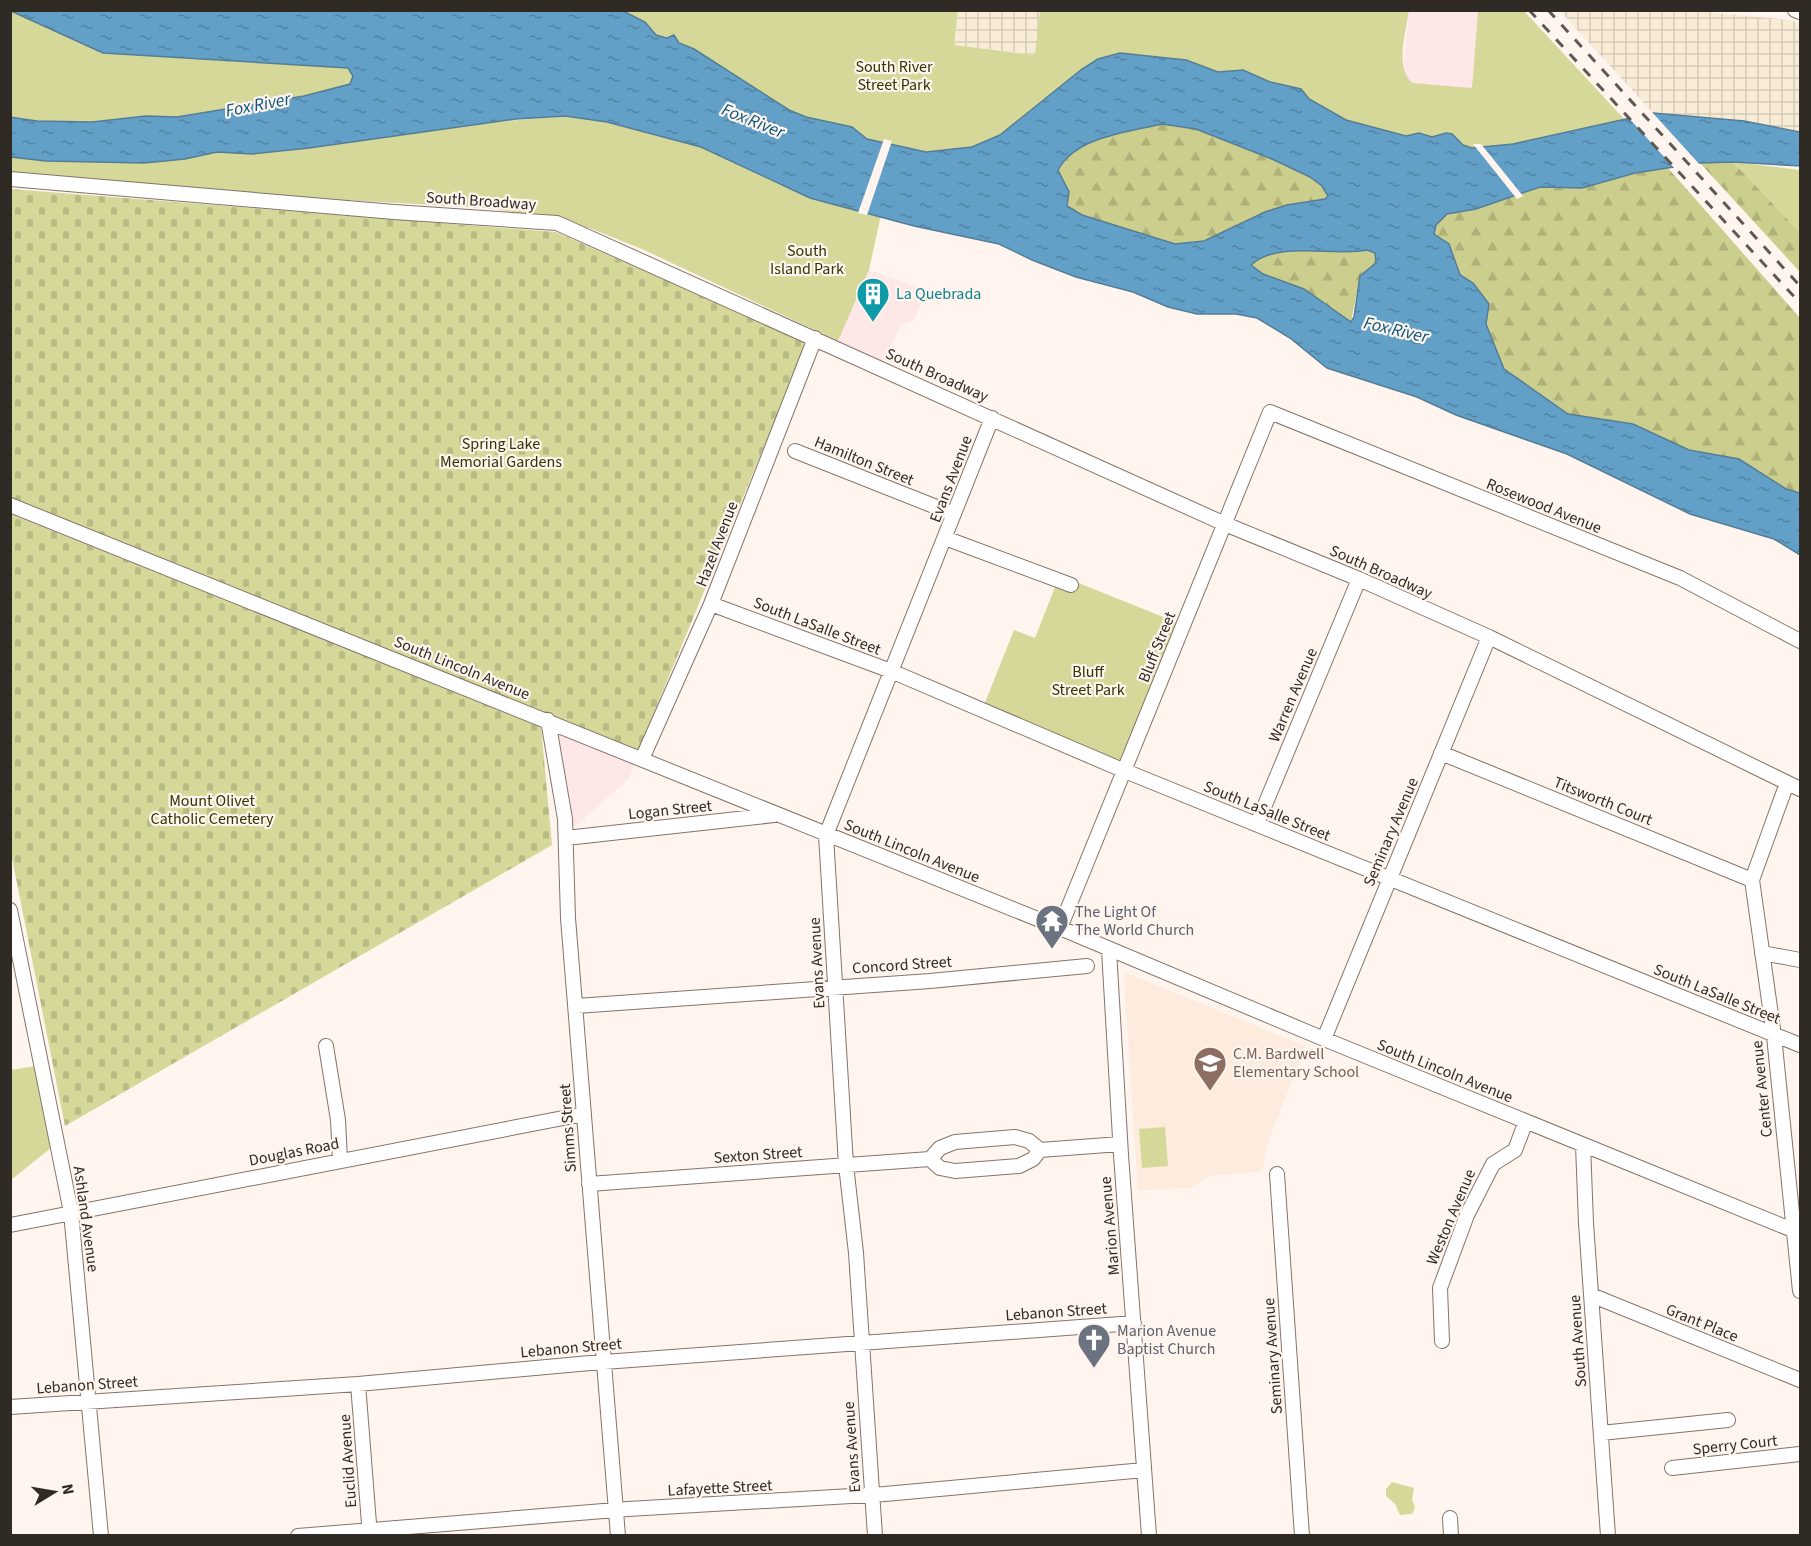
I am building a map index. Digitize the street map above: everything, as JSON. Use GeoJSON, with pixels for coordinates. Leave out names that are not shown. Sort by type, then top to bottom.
{"type":"FeatureCollection","features":[{"type":"Feature","properties":{"kind":"street"},"geometry":{"type":"LineString","coordinates":[[1796,10],[1800,12]]}},
{"type":"Feature","properties":{"kind":"street","name":"South Broadway"},"geometry":{"type":"LineString","coordinates":[[10,179],[394,212],[557,223],[1225,524],[1359,579],[1489,637],[1800,789]]}},
{"type":"Feature","properties":{"kind":"street","name":"Hazel Avenue"},"geometry":{"type":"LineString","coordinates":[[642,759],[716,606],[814,338]]}},
{"type":"Feature","properties":{"kind":"street","name":"Bluff Street"},"geometry":{"type":"LineString","coordinates":[[1060,928],[1270,412]]}},
{"type":"Feature","properties":{"kind":"street","name":"Rosewood Avenue"},"geometry":{"type":"LineString","coordinates":[[1270,412],[1680,578],[1800,640]]}},
{"type":"Feature","properties":{"kind":"street","name":"Evans Avenue"},"geometry":{"type":"LineString","coordinates":[[875,1536],[862,1342],[846,1165],[826,835],[992,418]]}},
{"type":"Feature","properties":{"kind":"street","name":"Hamilton Street"},"geometry":{"type":"LineString","coordinates":[[795,451],[954,514]]}},
{"type":"Feature","properties":{"kind":"street","name":"South Lincoln Avenue"},"geometry":{"type":"LineString","coordinates":[[10,505],[1060,928],[1324,1039],[1797,1231]]}},
{"type":"Feature","properties":{"kind":"street"},"geometry":{"type":"LineString","coordinates":[[945,538],[1071,585]]}},
{"type":"Feature","properties":{"kind":"street","name":"Warren Avenue"},"geometry":{"type":"LineString","coordinates":[[1257,824],[1359,579]]}},
{"type":"Feature","properties":{"kind":"street","name":"South LaSalle Street"},"geometry":{"type":"LineString","coordinates":[[716,606],[891,671],[1125,771],[1800,1045]]}},
{"type":"Feature","properties":{"kind":"street","name":"Seminary Avenue"},"geometry":{"type":"LineString","coordinates":[[1324,1039],[1489,637]]}},
{"type":"Feature","properties":{"kind":"street","name":"Simms Street"},"geometry":{"type":"LineString","coordinates":[[548,720],[566,838],[568,918],[618,1536]]}},
{"type":"Feature","properties":{"kind":"street","name":"Titsworth Court"},"geometry":{"type":"LineString","coordinates":[[1442,753],[1752,880]]}},
{"type":"Feature","properties":{"kind":"street","name":"Center Avenue"},"geometry":{"type":"LineString","coordinates":[[1787,783],[1752,880],[1774,1036],[1797,1231],[1800,1291]]}},
{"type":"Feature","properties":{"kind":"street","name":"Logan Street"},"geometry":{"type":"LineString","coordinates":[[566,838],[776,815]]}},
{"type":"Feature","properties":{"kind":"street","name":"Ashland Avenue"},"geometry":{"type":"LineString","coordinates":[[10,910],[71,1212],[90,1401],[100,1536]]}},
{"type":"Feature","properties":{"kind":"street","name":"Marion Avenue"},"geometry":{"type":"LineString","coordinates":[[1109,950],[1120,1144],[1149,1536]]}},
{"type":"Feature","properties":{"kind":"street"},"geometry":{"type":"LineString","coordinates":[[1762,953],[1800,960]]}},
{"type":"Feature","properties":{"kind":"street","name":"Concord Street"},"geometry":{"type":"LineString","coordinates":[[576,1006],[1088,966]]}},
{"type":"Feature","properties":{"kind":"street"},"geometry":{"type":"LineString","coordinates":[[326,1046],[338,1120],[340,1160]]}},
{"type":"Feature","properties":{"kind":"street","name":"Douglas Road"},"geometry":{"type":"LineString","coordinates":[[10,1225],[584,1114]]}},
{"type":"Feature","properties":{"kind":"street","name":"Weston Avenue"},"geometry":{"type":"LineString","coordinates":[[1442,1341],[1440,1288],[1467,1215],[1493,1164],[1515,1150],[1526,1121]]}},
{"type":"Feature","properties":{"kind":"street"},"geometry":{"type":"LineString","coordinates":[[930,1159],[940,1148],[955,1142],[1015,1137],[1029,1142],[1040,1150],[1120,1144]]}},
{"type":"Feature","properties":{"kind":"street","name":"South Avenue"},"geometry":{"type":"LineString","coordinates":[[1583,1145],[1608,1536]]}},
{"type":"Feature","properties":{"kind":"street","name":"Sexton Street"},"geometry":{"type":"LineString","coordinates":[[589,1184],[930,1159],[940,1168],[955,1171],[1020,1166],[1033,1159],[1040,1150]]}},
{"type":"Feature","properties":{"kind":"street","name":"Seminary Avenue"},"geometry":{"type":"LineString","coordinates":[[1277,1174],[1302,1536]]}},
{"type":"Feature","properties":{"kind":"street","name":"Grant Place"},"geometry":{"type":"LineString","coordinates":[[1592,1295],[1800,1380]]}},
{"type":"Feature","properties":{"kind":"street","name":"Lebanon Street"},"geometry":{"type":"LineString","coordinates":[[10,1407],[358,1384],[603,1362],[1134,1323]]}},
{"type":"Feature","properties":{"kind":"street","name":"Euclid Avenue"},"geometry":{"type":"LineString","coordinates":[[358,1384],[370,1532]]}},
{"type":"Feature","properties":{"kind":"street","name":"Sperry Court"},"geometry":{"type":"LineString","coordinates":[[1601,1433],[1728,1420]]}},
{"type":"Feature","properties":{"kind":"street","name":"Sperry Court"},"geometry":{"type":"LineString","coordinates":[[1672,1468],[1800,1454]]}},
{"type":"Feature","properties":{"kind":"street","name":"Lafayette Street"},"geometry":{"type":"LineString","coordinates":[[298,1536],[370,1532],[616,1510],[872,1495],[1144,1470]]}},
{"type":"Feature","properties":{"kind":"street"},"geometry":{"type":"LineString","coordinates":[[1450,1518],[1451,1536]]}},
{"type":"Feature","properties":{"kind":"shaded area"},"geometry":{"type":"Polygon","coordinates":[[[958,11],[1040,11],[1036,55],[954,45],[958,11]]]}},
{"type":"Feature","properties":{"kind":"shaded area"},"geometry":{"type":"Polygon","coordinates":[[[1409,11],[1478,11],[1472,88],[1413,83],[1408,79],[1403,69],[1409,11]]]}},
{"type":"Feature","properties":{"kind":"shaded area"},"geometry":{"type":"Polygon","coordinates":[[[1560,11],[1696,11],[1791,20],[1800,24],[1800,132],[1744,121],[1653,113],[1560,11]]]}},
{"type":"Feature","properties":{"kind":"shaded area"},"geometry":{"type":"Polygon","coordinates":[[[869,270],[927,291],[913,321],[901,325],[883,362],[838,341],[869,270]]]}},
{"type":"Feature","properties":{"kind":"shaded area"},"geometry":{"type":"Polygon","coordinates":[[[551,725],[635,761],[629,779],[561,838],[559,838],[551,725]]]}},
{"type":"Feature","properties":{"kind":"shaded area","name":"C.M. Bardwell Elementary School"},"geometry":{"type":"Polygon","coordinates":[[[1126,973],[1306,1046],[1269,1139],[1262,1171],[1211,1176],[1189,1188],[1138,1190],[1124,979],[1126,973]]]}},
{"type":"Feature","properties":{"kind":"green space","name":"South River Street Park"},"geometry":{"type":"Polygon","coordinates":[[[621,11],[958,11],[954,45],[1035,55],[1040,11],[1409,11],[1403,49],[1404,69],[1407,77],[1413,83],[1472,88],[1478,11],[1524,11],[1625,120],[1513,144],[1472,148],[1463,145],[1452,134],[1446,133],[1432,137],[1419,133],[1406,136],[1346,120],[1309,99],[1301,89],[1270,82],[1243,70],[1218,72],[1186,60],[1120,53],[1082,69],[1001,135],[972,147],[926,152],[867,139],[852,127],[806,117],[789,110],[694,49],[679,43],[677,38],[656,35],[645,22],[621,11]]]}},
{"type":"Feature","properties":{"kind":"green space"},"geometry":{"type":"Polygon","coordinates":[[[10,12],[19,13],[103,53],[348,68],[353,76],[351,84],[304,96],[177,117],[146,116],[92,122],[37,121],[11,117],[10,12]]]}},
{"type":"Feature","properties":{"kind":"green space","name":"South Island Park"},"geometry":{"type":"Polygon","coordinates":[[[565,116],[607,122],[701,147],[810,198],[881,215],[869,270],[838,341],[642,249],[592,229],[557,219],[487,208],[252,195],[11,175],[10,157],[46,161],[144,163],[185,159],[217,152],[309,148],[461,125],[565,116]]]}},
{"type":"Feature","properties":{"kind":"green space"},"geometry":{"type":"Polygon","coordinates":[[[1162,124],[1196,129],[1272,159],[1310,177],[1322,186],[1329,196],[1325,199],[1265,212],[1204,241],[1175,244],[1082,215],[1067,206],[1069,192],[1058,171],[1077,150],[1089,143],[1119,133],[1162,124]]]}},
{"type":"Feature","properties":{"kind":"green space"},"geometry":{"type":"Polygon","coordinates":[[[1733,162],[1800,232],[1800,272],[1700,163],[1733,162]]]}},
{"type":"Feature","properties":{"kind":"green space"},"geometry":{"type":"Polygon","coordinates":[[[1733,162],[1800,170],[1800,232],[1733,162]]]}},
{"type":"Feature","properties":{"kind":"green space"},"geometry":{"type":"Polygon","coordinates":[[[1668,168],[1800,318],[1800,493],[1786,489],[1739,459],[1689,450],[1633,424],[1568,414],[1504,369],[1486,324],[1489,304],[1473,283],[1460,275],[1449,244],[1434,234],[1436,225],[1447,214],[1476,209],[1540,187],[1582,188],[1635,173],[1668,168]]]}},
{"type":"Feature","properties":{"kind":"green space","name":"Spring Lake Memorial Gardens"},"geometry":{"type":"Polygon","coordinates":[[[10,189],[556,232],[807,343],[638,751],[11,498],[10,189]]]}},
{"type":"Feature","properties":{"kind":"green space"},"geometry":{"type":"Polygon","coordinates":[[[1367,250],[1375,253],[1377,263],[1360,276],[1351,322],[1304,289],[1263,274],[1251,265],[1262,257],[1290,251],[1354,252],[1367,250]]]}},
{"type":"Feature","properties":{"kind":"green space","name":"Mount Olivet Catholic Cemetery"},"geometry":{"type":"Polygon","coordinates":[[[10,514],[541,726],[552,845],[65,1126],[11,853],[10,514]]]}},
{"type":"Feature","properties":{"kind":"green space","name":"Bluff Street Park"},"geometry":{"type":"Polygon","coordinates":[[[1076,582],[1183,625],[1125,771],[982,710],[1014,630],[1035,638],[1055,587],[1072,593],[1076,582]]]}},
{"type":"Feature","properties":{"kind":"green space"},"geometry":{"type":"Polygon","coordinates":[[[42,1065],[57,1143],[11,1180],[11,1070],[42,1065]]]}},
{"type":"Feature","properties":{"kind":"green space"},"geometry":{"type":"Polygon","coordinates":[[[1165,1127],[1168,1166],[1142,1168],[1139,1129],[1165,1127]]]}},
{"type":"Feature","properties":{"kind":"green space"},"geometry":{"type":"Polygon","coordinates":[[[1392,1482],[1414,1488],[1412,1499],[1415,1508],[1412,1514],[1400,1515],[1395,1504],[1386,1496],[1386,1489],[1392,1482]]]}},
{"type":"Feature","properties":{"kind":"water","name":"Fox River"},"geometry":{"type":"Polygon","coordinates":[[[621,10],[645,22],[656,35],[667,38],[674,35],[679,43],[694,49],[789,110],[806,117],[852,127],[867,139],[926,152],[972,147],[1000,135],[1082,69],[1098,59],[1120,53],[1186,60],[1218,72],[1243,70],[1270,82],[1301,89],[1309,99],[1346,120],[1406,136],[1419,133],[1432,137],[1446,133],[1452,134],[1463,145],[1472,148],[1513,144],[1653,113],[1744,121],[1800,132],[1800,166],[1733,162],[1700,163],[1635,173],[1582,188],[1540,187],[1476,209],[1447,214],[1436,225],[1434,234],[1449,244],[1460,275],[1473,283],[1489,304],[1486,324],[1504,369],[1568,414],[1633,424],[1689,450],[1739,459],[1786,489],[1800,493],[1800,555],[1774,539],[1690,514],[1567,454],[1456,415],[1417,397],[1327,368],[1290,338],[1257,318],[1236,314],[1197,314],[1168,307],[1133,292],[1076,277],[999,244],[914,226],[810,198],[701,147],[607,122],[565,116],[516,119],[309,148],[252,154],[217,152],[185,159],[144,163],[46,161],[11,157],[10,117],[37,121],[92,122],[146,116],[177,117],[304,96],[350,84],[353,76],[348,68],[103,53],[11,11],[621,10]],[[1162,124],[1119,133],[1089,143],[1066,159],[1058,170],[1069,192],[1067,206],[1082,215],[1175,244],[1204,241],[1265,212],[1287,205],[1325,199],[1328,196],[1322,186],[1310,177],[1272,159],[1196,129],[1162,124]],[[1367,250],[1354,252],[1291,251],[1262,257],[1251,265],[1263,274],[1304,289],[1351,322],[1354,317],[1360,276],[1376,263],[1375,253],[1367,250]]]}},
{"type":"Feature","properties":{"kind":"pier"},"geometry":{"type":"Polygon","coordinates":[[[1651,111],[1701,166],[1676,170],[1627,116],[1651,111]]]}},
{"type":"Feature","properties":{"kind":"pier"},"geometry":{"type":"Polygon","coordinates":[[[884,139],[892,141],[867,215],[858,213],[884,139]]]}},
{"type":"Feature","properties":{"kind":"pier"},"geometry":{"type":"Polygon","coordinates":[[[1473,144],[1481,144],[1523,196],[1517,199],[1473,144]]]}},
{"type":"Feature","properties":{"kind":"railway"},"geometry":{"type":"LineString","coordinates":[[1529,10],[1800,303]]}},
{"type":"Feature","properties":{"kind":"railway"},"geometry":{"type":"LineString","coordinates":[[1548,10],[1800,286]]}},
{"type":"Feature","properties":{"kind":"place","name":"La Quebrada"},"geometry":{"type":"Point","coordinates":[873,323]}},
{"type":"Feature","properties":{"kind":"place","name":"The Light Of The World Church"},"geometry":{"type":"Point","coordinates":[1052,950]}},
{"type":"Feature","properties":{"kind":"place","name":"C.M. Bardwell Elementary School"},"geometry":{"type":"Point","coordinates":[1210,1092]}},
{"type":"Feature","properties":{"kind":"place","name":"Marion Avenue Baptist Church"},"geometry":{"type":"Point","coordinates":[1094,1369]}}]}
